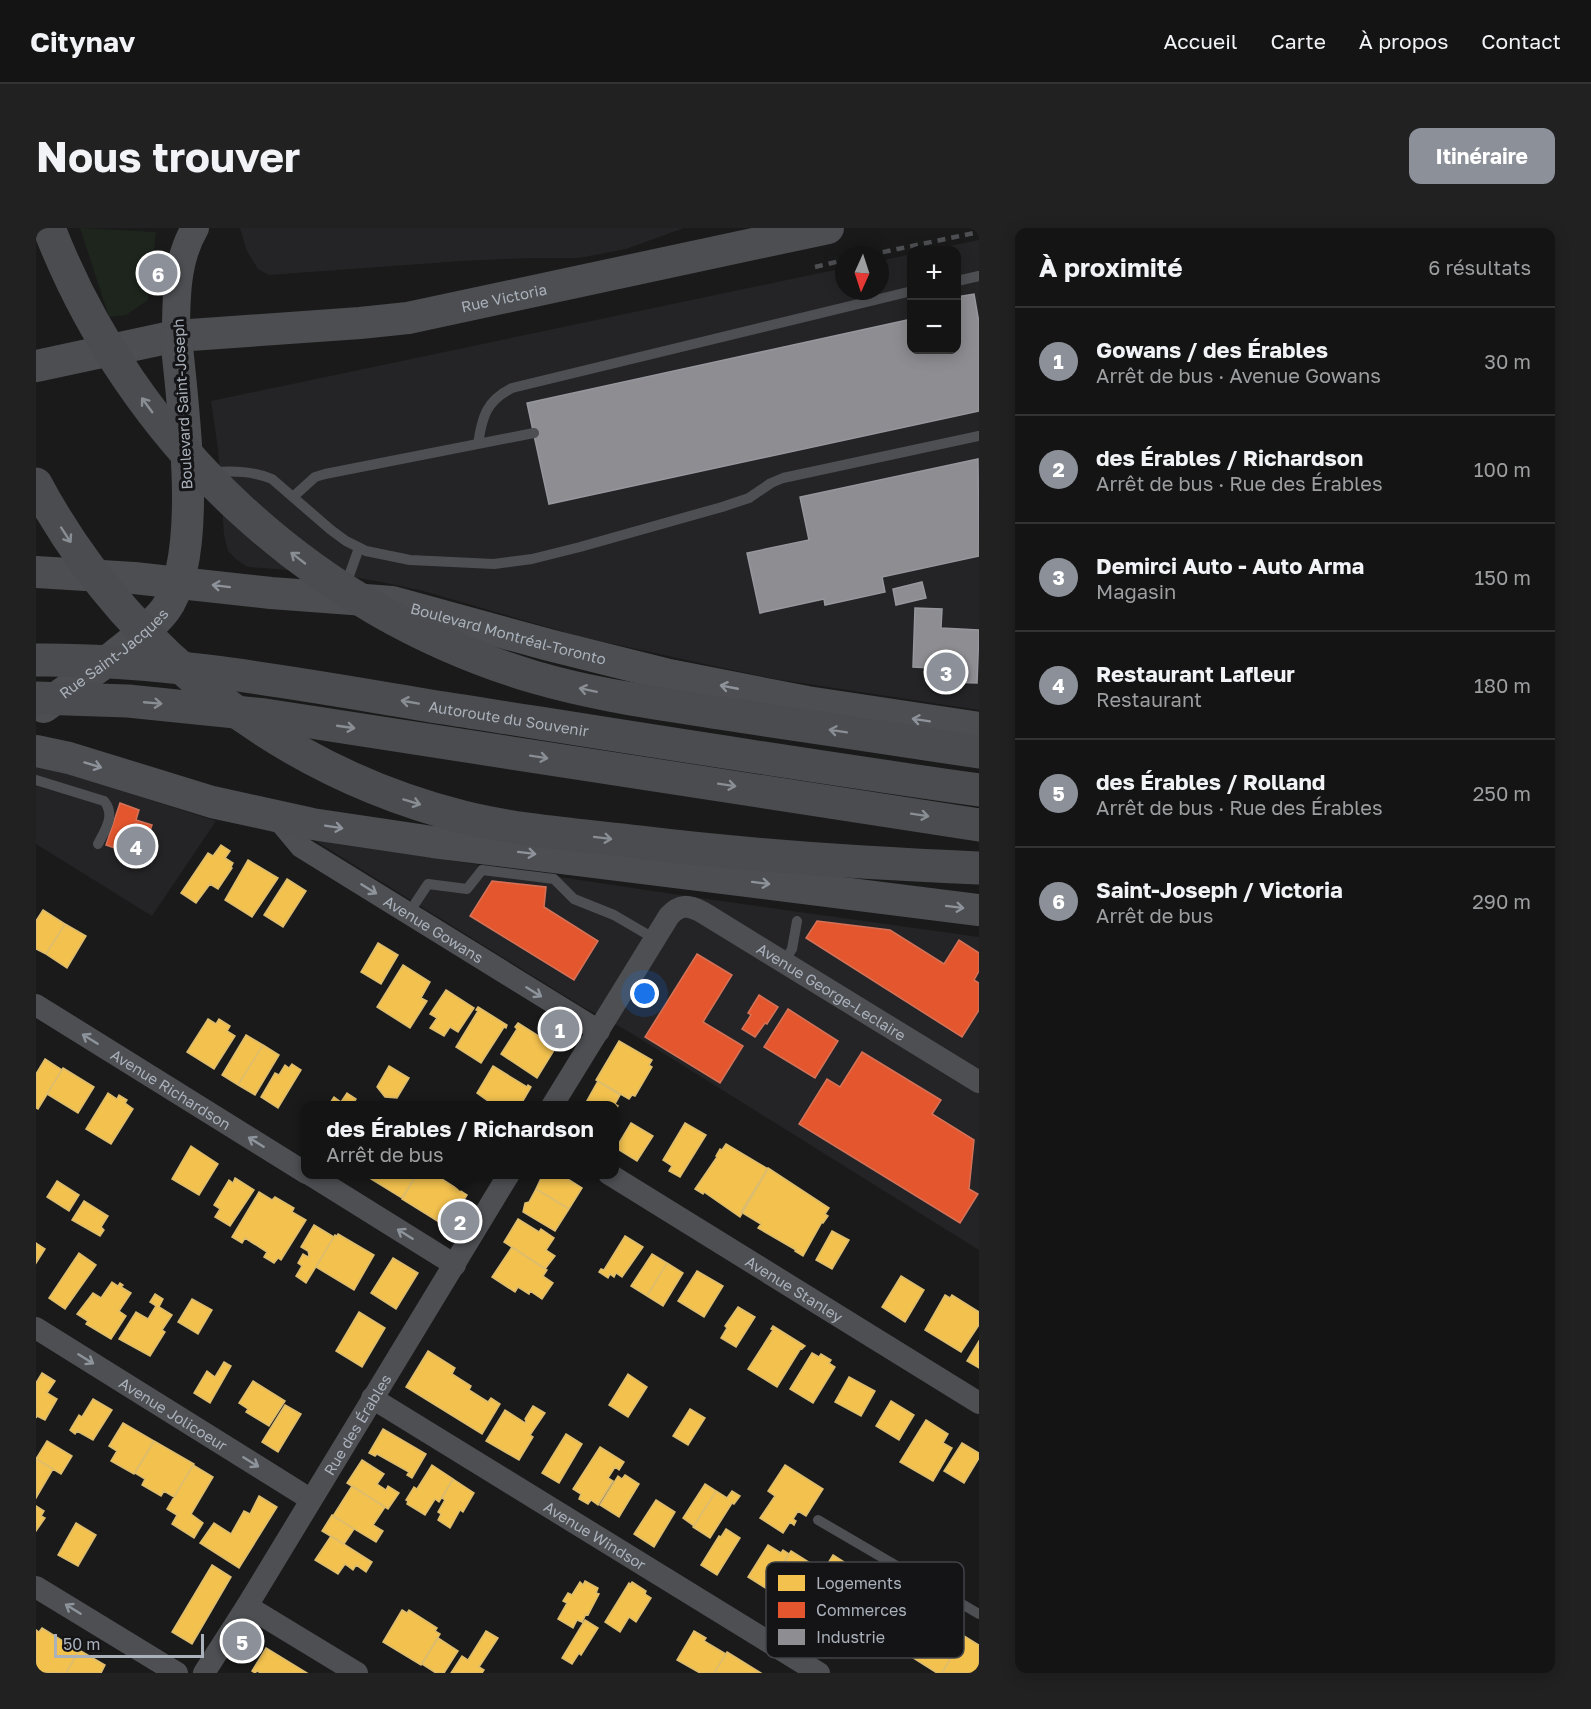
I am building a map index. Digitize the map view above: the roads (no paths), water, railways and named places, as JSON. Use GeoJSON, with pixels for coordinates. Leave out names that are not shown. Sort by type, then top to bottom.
{"type":"FeatureCollection","features":[{"type":"Feature","properties":{"kind":"highway"},"geometry":{"type":"LineString","coordinates":[[49,228],[70,277],[99,333],[159,422],[222,493],[293,554],[335,584],[389,617],[452,648],[534,677],[588,691],[979,752]]}},
{"type":"Feature","properties":{"kind":"highway"},"geometry":{"type":"LineString","coordinates":[[36,484],[88,567],[149,639],[221,702],[250,723],[301,754],[377,790],[462,816],[518,828],[738,854],[979,868]]}},
{"type":"Feature","properties":{"kind":"highway","name":"Autoroute du Souvenir"},"geometry":{"type":"LineString","coordinates":[[47,660],[157,665],[264,678],[979,790]]}},
{"type":"Feature","properties":{"kind":"highway"},"geometry":{"type":"LineString","coordinates":[[36,698],[94,699],[265,715],[979,825]]}},
{"type":"Feature","properties":{"kind":"highway"},"geometry":{"type":"LineString","coordinates":[[850,862],[979,885]]}},
{"type":"Feature","properties":{"kind":"main road","name":"Rue Victoria"},"geometry":{"type":"LineString","coordinates":[[36,366],[176,336],[408,318],[828,228]]}},
{"type":"Feature","properties":{"kind":"main road","name":"Boulevard Saint-Joseph"},"geometry":{"type":"LineString","coordinates":[[176,336],[187,474],[187,538],[178,582]]}},
{"type":"Feature","properties":{"kind":"main road","name":"Boulevard Montréal-Toronto"},"geometry":{"type":"LineString","coordinates":[[36,572],[76,573],[178,582],[408,605],[549,645],[712,684],[818,704],[979,728]]}},
{"type":"Feature","properties":{"kind":"main road","name":"Rue Saint-Jacques"},"geometry":{"type":"LineString","coordinates":[[36,712],[117,653],[148,627],[165,610],[178,582]]}},
{"type":"Feature","properties":{"kind":"main road"},"geometry":{"type":"LineString","coordinates":[[36,751],[69,758],[212,802],[276,817],[433,842],[979,910]]}},
{"type":"Feature","properties":{"kind":"street","name":"Boulevard Saint-Joseph"},"geometry":{"type":"LineString","coordinates":[[176,336],[179,278],[183,258],[195,228]]}},
{"type":"Feature","properties":{"kind":"street","name":"Avenue Gowans"},"geometry":{"type":"LineString","coordinates":[[276,817],[301,847],[599,1031]]}},
{"type":"Feature","properties":{"kind":"street"},"geometry":{"type":"LineString","coordinates":[[555,1101],[672,912],[685,906],[692,890],[703,875]]}},
{"type":"Feature","properties":{"kind":"street","name":"Avenue George-Leclaire"},"geometry":{"type":"LineString","coordinates":[[685,906],[702,912],[979,1082]]}},
{"type":"Feature","properties":{"kind":"street","name":"Avenue Richardson"},"geometry":{"type":"LineString","coordinates":[[36,1005],[301,1170]]}},
{"type":"Feature","properties":{"kind":"street","name":"Avenue Richardson"},"geometry":{"type":"LineString","coordinates":[[315,1179],[455,1265]]}},
{"type":"Feature","properties":{"kind":"street","name":"Rue des Érables"},"geometry":{"type":"LineString","coordinates":[[204,1673],[506,1179]]}},
{"type":"Feature","properties":{"kind":"street","name":"Avenue Stanley"},"geometry":{"type":"LineString","coordinates":[[617,1179],[979,1403]]}},
{"type":"Feature","properties":{"kind":"street","name":"Avenue Jolicoeur"},"geometry":{"type":"LineString","coordinates":[[36,1330],[310,1499]]}},
{"type":"Feature","properties":{"kind":"street","name":"Avenue Windsor"},"geometry":{"type":"LineString","coordinates":[[372,1398],[766,1640]]}},
{"type":"Feature","properties":{"kind":"street"},"geometry":{"type":"LineString","coordinates":[[36,1587],[177,1673]]}},
{"type":"Feature","properties":{"kind":"street"},"geometry":{"type":"LineString","coordinates":[[247,1606],[357,1673]]}},
{"type":"Feature","properties":{"kind":"street","name":"Avenue Windsor"},"geometry":{"type":"LineString","coordinates":[[795,1658],[819,1673]]}},
{"type":"Feature","properties":{"kind":"lane"},"geometry":{"type":"LineString","coordinates":[[961,280],[979,276]]}},
{"type":"Feature","properties":{"kind":"lane"},"geometry":{"type":"LineString","coordinates":[[478,444],[482,420],[487,409],[501,393],[512,388],[907,292]]}},
{"type":"Feature","properties":{"kind":"lane"},"geometry":{"type":"LineString","coordinates":[[293,497],[315,477],[325,474],[534,433]]}},
{"type":"Feature","properties":{"kind":"lane"},"geometry":{"type":"LineString","coordinates":[[187,474],[234,471],[263,475],[272,479],[331,530],[359,548],[384,555],[421,560],[494,564],[532,559],[586,546],[736,503],[783,478],[979,436]]}},
{"type":"Feature","properties":{"kind":"lane"},"geometry":{"type":"LineString","coordinates":[[342,597],[359,548]]}},
{"type":"Feature","properties":{"kind":"lane"},"geometry":{"type":"LineString","coordinates":[[36,780],[104,801],[108,805],[110,816],[98,844]]}},
{"type":"Feature","properties":{"kind":"lane"},"geometry":{"type":"LineString","coordinates":[[408,914],[428,884],[467,889],[482,870],[554,879],[574,899],[614,915],[655,939]]}},
{"type":"Feature","properties":{"kind":"lane"},"geometry":{"type":"LineString","coordinates":[[784,962],[792,949],[797,921]]}},
{"type":"Feature","properties":{"kind":"lane"},"geometry":{"type":"LineString","coordinates":[[818,1520],[890,1562]]}},
{"type":"Feature","properties":{"kind":"lane"},"geometry":{"type":"LineString","coordinates":[[964,1605],[979,1614]]}},
{"type":"Feature","properties":{"kind":"railway"},"geometry":{"type":"LineString","coordinates":[[889,251],[979,232]]}},
{"type":"Feature","properties":{"kind":"railway"},"geometry":{"type":"LineString","coordinates":[[815,267],[835,262]]}},
{"type":"Feature","properties":{"kind":"place","name":"Saint-Joseph / Victoria"},"geometry":{"type":"Point","coordinates":[158,273]}},
{"type":"Feature","properties":{"kind":"place","name":"Demirci Auto - Auto Arma"},"geometry":{"type":"Point","coordinates":[946,672]}},
{"type":"Feature","properties":{"kind":"place","name":"Restaurant Lafleur"},"geometry":{"type":"Point","coordinates":[136,846]}},
{"type":"Feature","properties":{"kind":"place","name":"Gowans / des Érables"},"geometry":{"type":"Point","coordinates":[560,1029]}},
{"type":"Feature","properties":{"kind":"place","name":"des Érables / Richardson"},"geometry":{"type":"Point","coordinates":[460,1221]}},
{"type":"Feature","properties":{"kind":"place","name":"des Érables / Rolland"},"geometry":{"type":"Point","coordinates":[242,1641]}}]}
